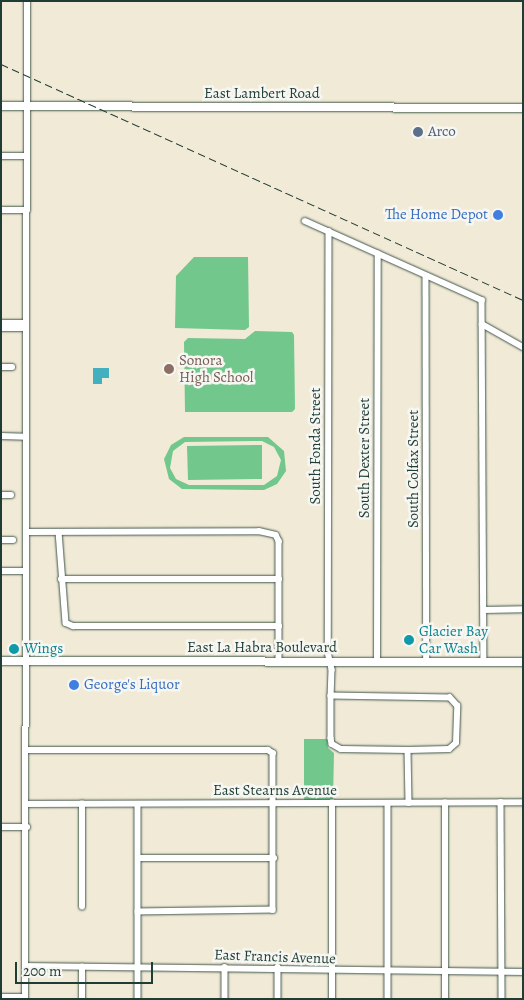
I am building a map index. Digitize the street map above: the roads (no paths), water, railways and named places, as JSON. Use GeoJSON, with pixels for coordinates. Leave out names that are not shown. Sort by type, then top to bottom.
{"type":"FeatureCollection","features":[{"type":"Feature","properties":{"kind":"main road","name":"East Lambert Road"},"geometry":{"type":"LineString","coordinates":[[1,106],[523,108]]}},
{"type":"Feature","properties":{"kind":"main road","name":"East La Habra Boulevard"},"geometry":{"type":"LineString","coordinates":[[1,661],[523,662]]}},
{"type":"Feature","properties":{"kind":"street"},"geometry":{"type":"LineString","coordinates":[[1,997],[25,998],[28,750],[25,437],[27,1]]}},
{"type":"Feature","properties":{"kind":"street"},"geometry":{"type":"LineString","coordinates":[[1,156],[27,156]]}},
{"type":"Feature","properties":{"kind":"street"},"geometry":{"type":"LineString","coordinates":[[1,210],[27,210]]}},
{"type":"Feature","properties":{"kind":"street"},"geometry":{"type":"LineString","coordinates":[[305,221],[482,300],[484,662]]}},
{"type":"Feature","properties":{"kind":"street","name":"South Fonda Street"},"geometry":{"type":"LineString","coordinates":[[328,231],[330,661],[334,748],[408,750]]}},
{"type":"Feature","properties":{"kind":"street","name":"South Dexter Street"},"geometry":{"type":"LineString","coordinates":[[378,254],[378,662]]}},
{"type":"Feature","properties":{"kind":"street","name":"South Colfax Street"},"geometry":{"type":"LineString","coordinates":[[426,276],[427,662]]}},
{"type":"Feature","properties":{"kind":"street"},"geometry":{"type":"LineString","coordinates":[[1,323],[26,325]]}},
{"type":"Feature","properties":{"kind":"street"},"geometry":{"type":"LineString","coordinates":[[482,324],[523,347]]}},
{"type":"Feature","properties":{"kind":"street"},"geometry":{"type":"LineString","coordinates":[[1,328],[26,325]]}},
{"type":"Feature","properties":{"kind":"street"},"geometry":{"type":"LineString","coordinates":[[1,367],[12,367]]}},
{"type":"Feature","properties":{"kind":"street"},"geometry":{"type":"LineString","coordinates":[[1,436],[25,437]]}},
{"type":"Feature","properties":{"kind":"street"},"geometry":{"type":"LineString","coordinates":[[1,495],[11,495]]}},
{"type":"Feature","properties":{"kind":"street"},"geometry":{"type":"LineString","coordinates":[[26,532],[259,531],[276,535],[279,579],[279,661]]}},
{"type":"Feature","properties":{"kind":"street"},"geometry":{"type":"LineString","coordinates":[[59,532],[61,579],[66,623],[73,626],[279,626]]}},
{"type":"Feature","properties":{"kind":"street"},"geometry":{"type":"LineString","coordinates":[[1,540],[13,540]]}},
{"type":"Feature","properties":{"kind":"street"},"geometry":{"type":"LineString","coordinates":[[1,571],[26,571]]}},
{"type":"Feature","properties":{"kind":"street"},"geometry":{"type":"LineString","coordinates":[[61,579],[279,579]]}},
{"type":"Feature","properties":{"kind":"street"},"geometry":{"type":"LineString","coordinates":[[484,610],[523,609]]}},
{"type":"Feature","properties":{"kind":"street"},"geometry":{"type":"LineString","coordinates":[[331,696],[454,699],[457,738],[454,747],[408,750],[409,803]]}},
{"type":"Feature","properties":{"kind":"street"},"geometry":{"type":"LineString","coordinates":[[28,750],[268,750],[273,753],[275,804],[273,910],[138,912]]}},
{"type":"Feature","properties":{"kind":"street"},"geometry":{"type":"LineString","coordinates":[[445,802],[445,999]]}},
{"type":"Feature","properties":{"kind":"street"},"geometry":{"type":"LineString","coordinates":[[502,802],[502,999]]}},
{"type":"Feature","properties":{"kind":"street","name":"East Stearns Avenue"},"geometry":{"type":"LineString","coordinates":[[27,804],[523,802]]}},
{"type":"Feature","properties":{"kind":"street"},"geometry":{"type":"LineString","coordinates":[[332,803],[332,999]]}},
{"type":"Feature","properties":{"kind":"street"},"geometry":{"type":"LineString","coordinates":[[388,803],[388,999]]}},
{"type":"Feature","properties":{"kind":"street"},"geometry":{"type":"LineString","coordinates":[[82,804],[82,907]]}},
{"type":"Feature","properties":{"kind":"street"},"geometry":{"type":"LineString","coordinates":[[138,804],[138,999]]}},
{"type":"Feature","properties":{"kind":"street"},"geometry":{"type":"LineString","coordinates":[[1,827],[27,827]]}},
{"type":"Feature","properties":{"kind":"street"},"geometry":{"type":"LineString","coordinates":[[138,858],[274,858]]}},
{"type":"Feature","properties":{"kind":"street","name":"East Francis Avenue"},"geometry":{"type":"LineString","coordinates":[[25,966],[278,967],[332,972],[523,972]]}},
{"type":"Feature","properties":{"kind":"street"},"geometry":{"type":"LineString","coordinates":[[82,967],[82,999]]}},
{"type":"Feature","properties":{"kind":"street"},"geometry":{"type":"LineString","coordinates":[[225,967],[225,999]]}},
{"type":"Feature","properties":{"kind":"street"},"geometry":{"type":"LineString","coordinates":[[278,967],[278,999]]}},
{"type":"Feature","properties":{"kind":"water"},"geometry":{"type":"Polygon","coordinates":[[[93,368],[109,368],[109,378],[102,378],[102,384],[93,384],[93,368]]]}},
{"type":"Feature","properties":{"kind":"railway"},"geometry":{"type":"LineString","coordinates":[[1,64],[523,300]]}},
{"type":"Feature","properties":{"kind":"place","name":"Arco"},"geometry":{"type":"Point","coordinates":[418,132]}},
{"type":"Feature","properties":{"kind":"place","name":"The Home Depot"},"geometry":{"type":"Point","coordinates":[498,215]}},
{"type":"Feature","properties":{"kind":"place","name":"Sonora High School"},"geometry":{"type":"Point","coordinates":[169,369]}},
{"type":"Feature","properties":{"kind":"place","name":"Glacier Bay Car Wash"},"geometry":{"type":"Point","coordinates":[409,640]}},
{"type":"Feature","properties":{"kind":"place","name":"Wings"},"geometry":{"type":"Point","coordinates":[14,649]}},
{"type":"Feature","properties":{"kind":"place","name":"George's Liquor"},"geometry":{"type":"Point","coordinates":[74,685]}}]}
